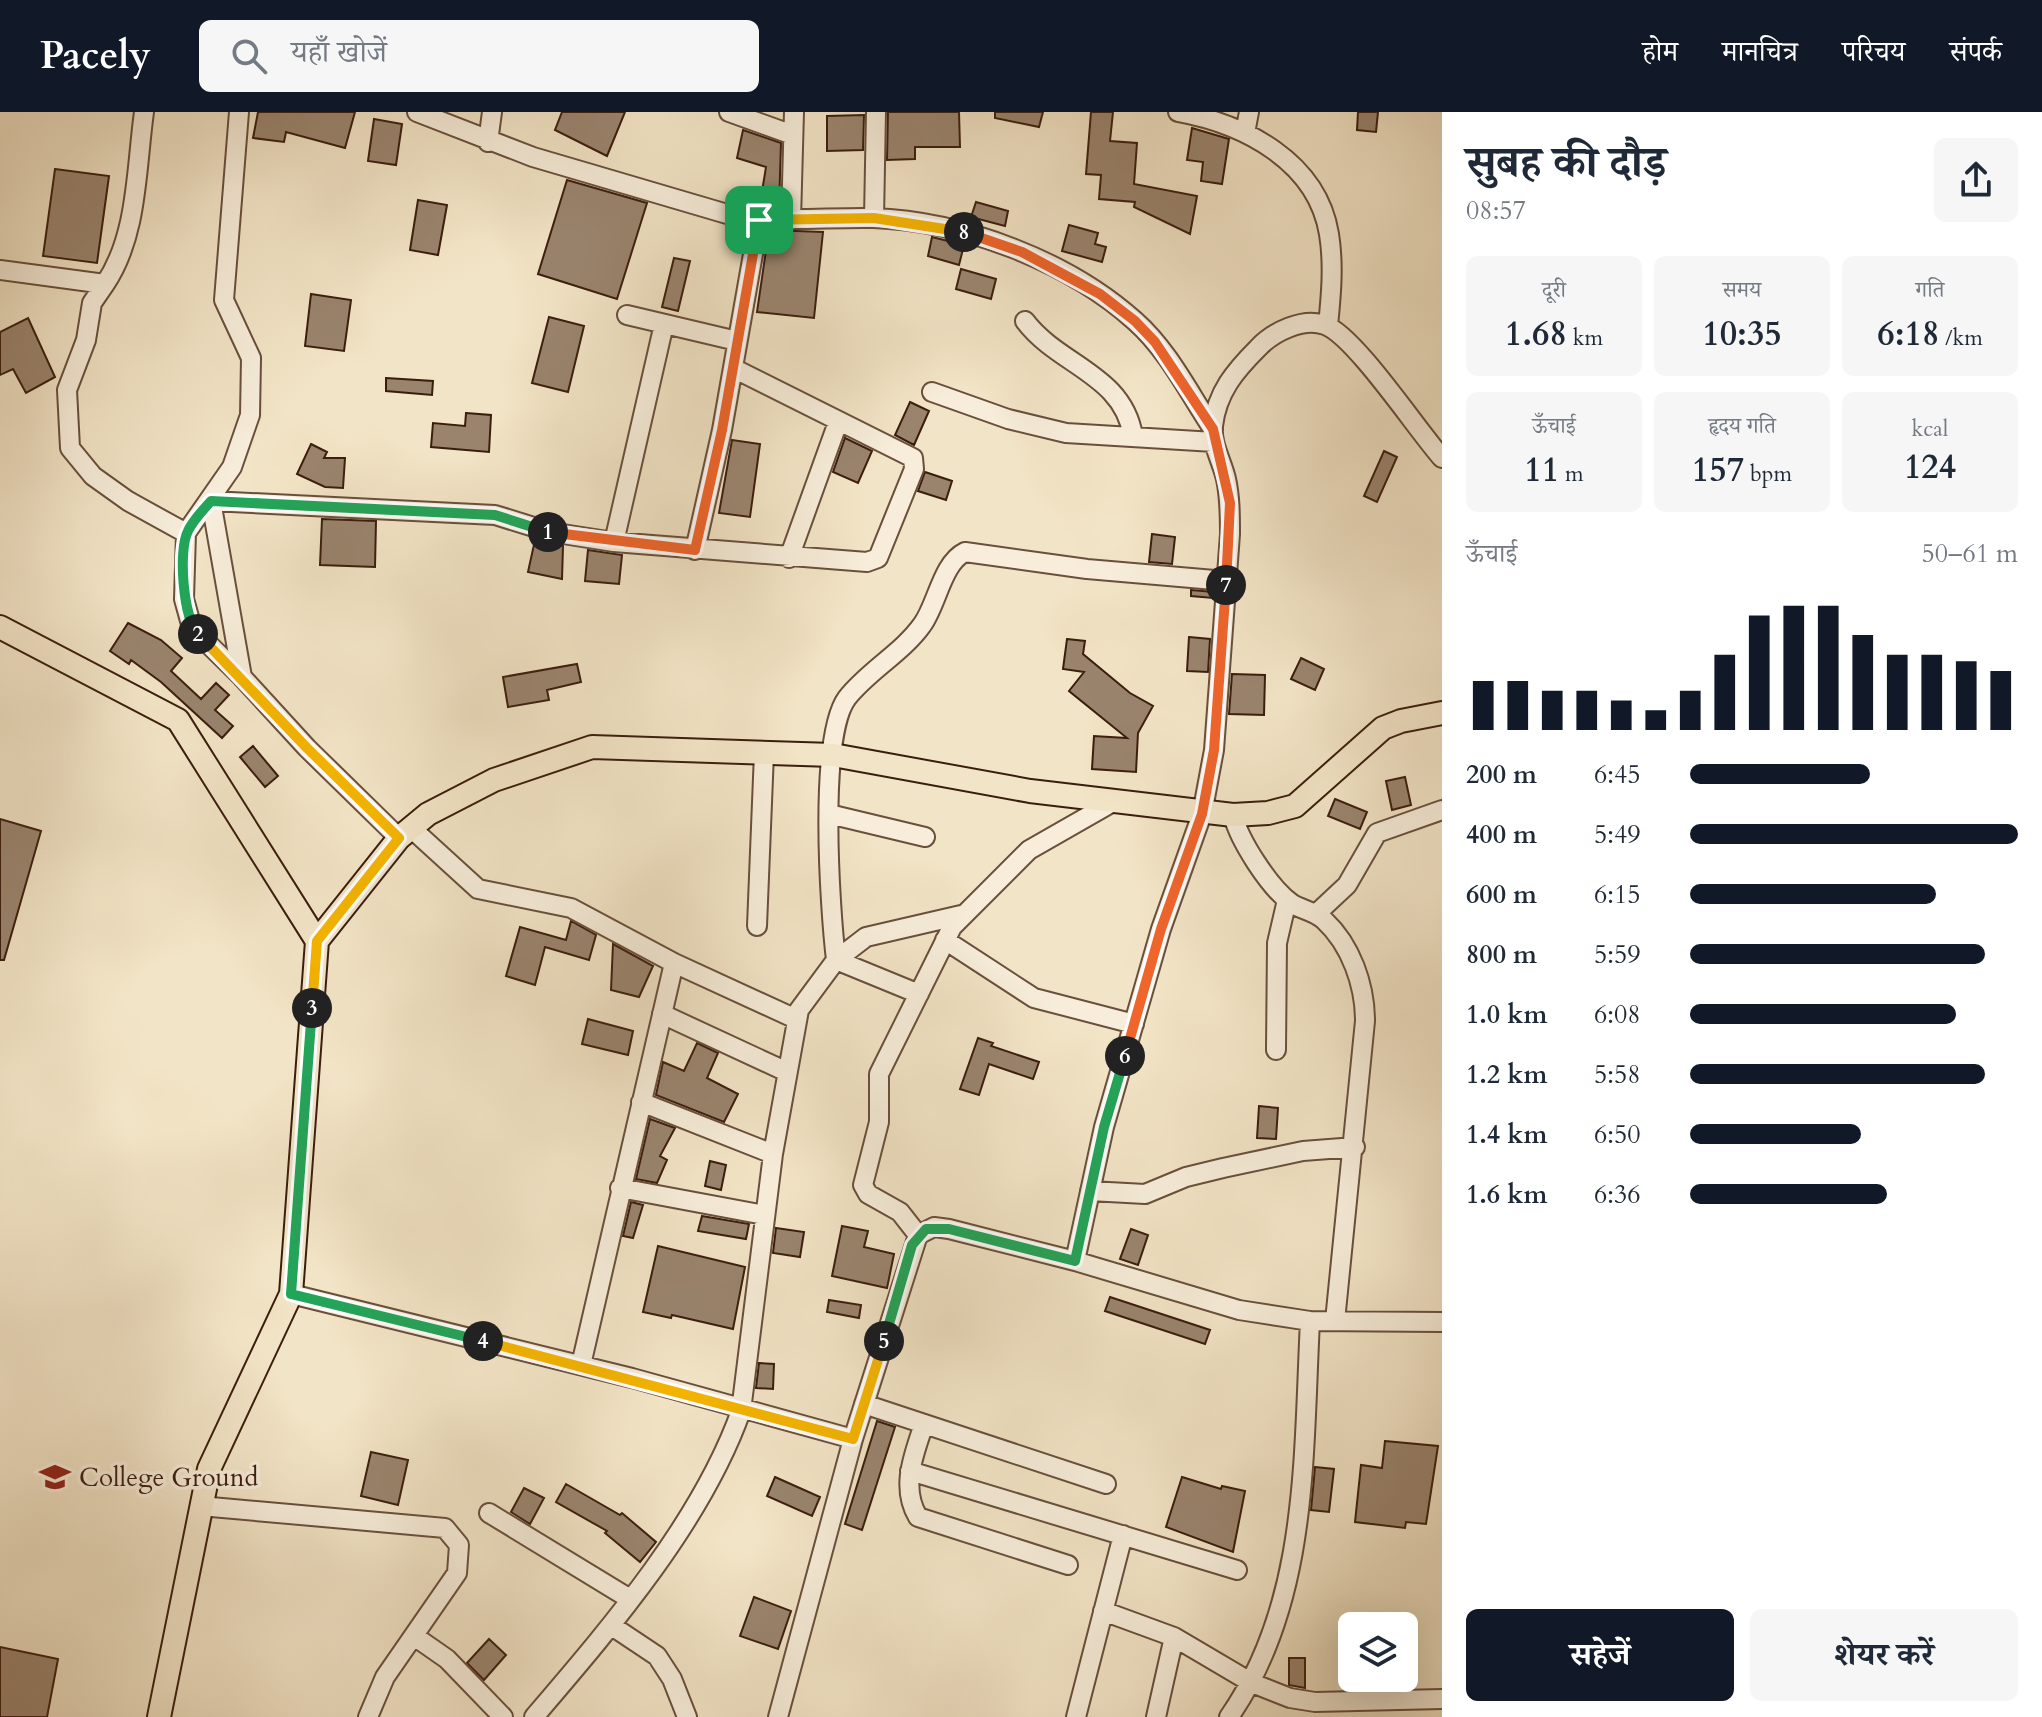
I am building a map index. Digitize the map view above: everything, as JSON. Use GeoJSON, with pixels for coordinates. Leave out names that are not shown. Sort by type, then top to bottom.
{"type":"FeatureCollection","features":[{"type":"Feature","properties":{"kind":"main road"},"geometry":{"type":"LineString","coordinates":[[0,627],[178,720],[317,941]]}},
{"type":"Feature","properties":{"kind":"main road"},"geometry":{"type":"LineString","coordinates":[[159,1717],[209,1469],[291,1294],[317,941],[405,833],[494,780],[592,747],[833,755],[1030,791],[1202,814],[1268,813],[1295,806],[1383,728],[1442,713]]}},
{"type":"Feature","properties":{"kind":"street"},"geometry":{"type":"LineString","coordinates":[[144,112],[127,235],[120,261],[92,303],[86,340],[67,390],[70,448],[93,476],[128,501],[186,533]]}},
{"type":"Feature","properties":{"kind":"street"},"geometry":{"type":"LineString","coordinates":[[239,112],[224,300],[251,358],[250,415],[232,467],[186,533],[184,599],[192,628],[307,748],[405,833],[478,889],[571,908],[674,963],[796,1019]]}},
{"type":"Feature","properties":{"kind":"street"},"geometry":{"type":"LineString","coordinates":[[417,112],[488,142],[727,214],[759,220],[874,218],[970,233],[1022,252],[1100,294],[1135,321],[1155,342],[1213,436],[1230,503],[1214,750],[1202,814],[1161,929],[1104,1127],[1075,1261]]}},
{"type":"Feature","properties":{"kind":"street"},"geometry":{"type":"LineString","coordinates":[[488,142],[492,112]]}},
{"type":"Feature","properties":{"kind":"street"},"geometry":{"type":"LineString","coordinates":[[729,112],[793,135]]}},
{"type":"Feature","properties":{"kind":"street"},"geometry":{"type":"LineString","coordinates":[[791,220],[794,112]]}},
{"type":"Feature","properties":{"kind":"street"},"geometry":{"type":"LineString","coordinates":[[874,218],[876,112]]}},
{"type":"Feature","properties":{"kind":"street"},"geometry":{"type":"LineString","coordinates":[[1178,112],[1197,114],[1245,133],[1291,162],[1308,182],[1325,216],[1332,260],[1328,326]]}},
{"type":"Feature","properties":{"kind":"street"},"geometry":{"type":"LineString","coordinates":[[1245,133],[1249,112]]}},
{"type":"Feature","properties":{"kind":"street"},"geometry":{"type":"LineString","coordinates":[[695,550],[733,368],[759,220]]}},
{"type":"Feature","properties":{"kind":"street"},"geometry":{"type":"LineString","coordinates":[[0,270],[105,284]]}},
{"type":"Feature","properties":{"kind":"street"},"geometry":{"type":"LineString","coordinates":[[627,315],[737,341]]}},
{"type":"Feature","properties":{"kind":"street"},"geometry":{"type":"LineString","coordinates":[[1025,321],[1039,340],[1091,373],[1123,404],[1133,436]]}},
{"type":"Feature","properties":{"kind":"street"},"geometry":{"type":"LineString","coordinates":[[614,542],[664,324]]}},
{"type":"Feature","properties":{"kind":"street"},"geometry":{"type":"LineString","coordinates":[[1213,436],[1217,406],[1234,372],[1263,343],[1296,325],[1328,326],[1385,385],[1442,458]]}},
{"type":"Feature","properties":{"kind":"street"},"geometry":{"type":"LineString","coordinates":[[211,501],[495,515],[550,532],[614,542],[789,558],[867,562],[878,558],[915,461],[909,455],[733,368]]}},
{"type":"Feature","properties":{"kind":"street"},"geometry":{"type":"LineString","coordinates":[[932,392],[1008,419],[1053,430],[1133,436],[1213,436]]}},
{"type":"Feature","properties":{"kind":"street"},"geometry":{"type":"LineString","coordinates":[[789,558],[838,422]]}},
{"type":"Feature","properties":{"kind":"street"},"geometry":{"type":"LineString","coordinates":[[211,501],[242,677]]}},
{"type":"Feature","properties":{"kind":"street"},"geometry":{"type":"LineString","coordinates":[[836,960],[829,894],[829,814],[833,755],[846,700],[922,625],[954,561],[965,552],[1087,569],[1226,581]]}},
{"type":"Feature","properties":{"kind":"street"},"geometry":{"type":"LineString","coordinates":[[757,926],[764,753]]}},
{"type":"Feature","properties":{"kind":"street"},"geometry":{"type":"LineString","coordinates":[[918,1235],[900,1212],[868,1194],[863,1185],[879,1122],[879,1074],[945,940],[961,915],[1029,850],[1113,802]]}},
{"type":"Feature","properties":{"kind":"street"},"geometry":{"type":"LineString","coordinates":[[1316,914],[1347,885],[1377,833],[1442,810]]}},
{"type":"Feature","properties":{"kind":"street"},"geometry":{"type":"LineString","coordinates":[[829,814],[925,837]]}},
{"type":"Feature","properties":{"kind":"street"},"geometry":{"type":"LineString","coordinates":[[1233,815],[1241,838],[1287,900],[1325,920],[1354,963],[1363,987],[1365,1021],[1355,1147],[1335,1321]]}},
{"type":"Feature","properties":{"kind":"street"},"geometry":{"type":"LineString","coordinates":[[1276,1050],[1277,943],[1287,900]]}},
{"type":"Feature","properties":{"kind":"street"},"geometry":{"type":"LineString","coordinates":[[534,1717],[612,1626],[713,1477],[741,1411],[764,1215],[785,1071],[796,1019],[836,960],[866,937],[961,915]]}},
{"type":"Feature","properties":{"kind":"street"},"geometry":{"type":"LineString","coordinates":[[945,940],[1034,998],[1134,1024]]}},
{"type":"Feature","properties":{"kind":"street"},"geometry":{"type":"LineString","coordinates":[[836,960],[919,994]]}},
{"type":"Feature","properties":{"kind":"street"},"geometry":{"type":"LineString","coordinates":[[581,1365],[674,963]]}},
{"type":"Feature","properties":{"kind":"street"},"geometry":{"type":"LineString","coordinates":[[662,1014],[785,1071]]}},
{"type":"Feature","properties":{"kind":"street"},"geometry":{"type":"LineString","coordinates":[[641,1102],[773,1154]]}},
{"type":"Feature","properties":{"kind":"street"},"geometry":{"type":"LineString","coordinates":[[1090,1191],[1145,1194],[1186,1177],[1223,1168],[1303,1151],[1355,1147]]}},
{"type":"Feature","properties":{"kind":"street"},"geometry":{"type":"LineString","coordinates":[[620,1188],[764,1215]]}},
{"type":"Feature","properties":{"kind":"street"},"geometry":{"type":"LineString","coordinates":[[778,1717],[853,1439],[918,1235],[934,1227],[949,1229],[1075,1261],[1239,1310],[1310,1321],[1442,1322]]}},
{"type":"Feature","properties":{"kind":"street"},"geometry":{"type":"LineString","coordinates":[[291,1294],[581,1365],[853,1439]]}},
{"type":"Feature","properties":{"kind":"street"},"geometry":{"type":"LineString","coordinates":[[1229,1717],[1252,1683],[1276,1629],[1291,1564],[1302,1472],[1310,1321]]}},
{"type":"Feature","properties":{"kind":"street"},"geometry":{"type":"LineString","coordinates":[[864,1404],[1106,1484]]}},
{"type":"Feature","properties":{"kind":"street"},"geometry":{"type":"LineString","coordinates":[[924,1424],[910,1471],[910,1500],[918,1517],[1068,1565]]}},
{"type":"Feature","properties":{"kind":"street"},"geometry":{"type":"LineString","coordinates":[[910,1471],[1237,1570]]}},
{"type":"Feature","properties":{"kind":"street"},"geometry":{"type":"LineString","coordinates":[[200,1506],[445,1528],[459,1545],[457,1573],[385,1677],[368,1717]]}},
{"type":"Feature","properties":{"kind":"street"},"geometry":{"type":"LineString","coordinates":[[489,1513],[630,1599]]}},
{"type":"Feature","properties":{"kind":"street"},"geometry":{"type":"LineString","coordinates":[[1076,1717],[1123,1535]]}},
{"type":"Feature","properties":{"kind":"street"},"geometry":{"type":"LineString","coordinates":[[1103,1611],[1174,1637],[1252,1683],[1290,1698],[1315,1702],[1442,1699]]}},
{"type":"Feature","properties":{"kind":"street"},"geometry":{"type":"LineString","coordinates":[[612,1626],[657,1656],[672,1679],[687,1717]]}},
{"type":"Feature","properties":{"kind":"street"},"geometry":{"type":"LineString","coordinates":[[414,1636],[447,1659],[503,1717]]}},
{"type":"Feature","properties":{"kind":"street"},"geometry":{"type":"LineString","coordinates":[[1156,1717],[1174,1637]]}},
{"type":"Feature","properties":{"kind":"building"},"geometry":{"type":"Polygon","coordinates":[[[258,112],[355,112],[345,148],[286,132],[284,142],[253,138],[258,112]]]}},
{"type":"Feature","properties":{"kind":"building"},"geometry":{"type":"Polygon","coordinates":[[[562,112],[625,112],[607,156],[555,130],[562,112]]]}},
{"type":"Feature","properties":{"kind":"building"},"geometry":{"type":"Polygon","coordinates":[[[888,112],[959,112],[960,147],[915,147],[915,159],[887,160],[888,112]]]}},
{"type":"Feature","properties":{"kind":"building"},"geometry":{"type":"Polygon","coordinates":[[[995,112],[1043,112],[1039,127],[995,118],[995,112]]]}},
{"type":"Feature","properties":{"kind":"building"},"geometry":{"type":"Polygon","coordinates":[[[1091,112],[1113,112],[1110,141],[1137,143],[1134,184],[1197,196],[1190,234],[1134,207],[1135,202],[1099,199],[1101,175],[1086,174],[1091,112]]]}},
{"type":"Feature","properties":{"kind":"building"},"geometry":{"type":"Polygon","coordinates":[[[1358,112],[1378,112],[1376,132],[1357,130],[1358,112]]]}},
{"type":"Feature","properties":{"kind":"building"},"geometry":{"type":"Polygon","coordinates":[[[864,115],[863,150],[827,151],[827,116],[864,115]]]}},
{"type":"Feature","properties":{"kind":"building"},"geometry":{"type":"Polygon","coordinates":[[[374,119],[402,124],[396,165],[368,161],[374,119]]]}},
{"type":"Feature","properties":{"kind":"building"},"geometry":{"type":"Polygon","coordinates":[[[1192,128],[1229,139],[1222,184],[1201,181],[1203,162],[1187,160],[1192,128]]]}},
{"type":"Feature","properties":{"kind":"building"},"geometry":{"type":"Polygon","coordinates":[[[743,130],[781,143],[779,207],[760,204],[766,167],[737,158],[743,130]]]}},
{"type":"Feature","properties":{"kind":"building"},"geometry":{"type":"Polygon","coordinates":[[[55,169],[109,176],[97,263],[43,256],[55,169]]]}},
{"type":"Feature","properties":{"kind":"building"},"geometry":{"type":"Polygon","coordinates":[[[567,180],[647,203],[617,299],[538,274],[567,180]]]}},
{"type":"Feature","properties":{"kind":"building"},"geometry":{"type":"Polygon","coordinates":[[[418,200],[447,205],[438,255],[410,250],[418,200]]]}},
{"type":"Feature","properties":{"kind":"building"},"geometry":{"type":"Polygon","coordinates":[[[976,202],[1008,211],[1005,226],[971,217],[976,202]]]}},
{"type":"Feature","properties":{"kind":"building"},"geometry":{"type":"Polygon","coordinates":[[[1069,225],[1098,233],[1095,244],[1106,247],[1102,262],[1062,251],[1069,225]]]}},
{"type":"Feature","properties":{"kind":"building"},"geometry":{"type":"Polygon","coordinates":[[[769,230],[823,232],[814,318],[757,312],[769,230]]]}},
{"type":"Feature","properties":{"kind":"building"},"geometry":{"type":"Polygon","coordinates":[[[932,237],[964,245],[959,265],[928,256],[932,237]]]}},
{"type":"Feature","properties":{"kind":"building"},"geometry":{"type":"Polygon","coordinates":[[[674,258],[690,261],[678,311],[662,307],[674,258]]]}},
{"type":"Feature","properties":{"kind":"building"},"geometry":{"type":"Polygon","coordinates":[[[961,269],[996,279],[991,299],[956,289],[961,269]]]}},
{"type":"Feature","properties":{"kind":"building"},"geometry":{"type":"Polygon","coordinates":[[[311,294],[351,300],[344,351],[305,346],[311,294]]]}},
{"type":"Feature","properties":{"kind":"building"},"geometry":{"type":"Polygon","coordinates":[[[549,317],[584,326],[568,392],[532,383],[549,317]]]}},
{"type":"Feature","properties":{"kind":"building"},"geometry":{"type":"Polygon","coordinates":[[[28,318],[55,377],[26,393],[13,369],[0,375],[0,332],[28,318]]]}},
{"type":"Feature","properties":{"kind":"building"},"geometry":{"type":"Polygon","coordinates":[[[386,378],[433,381],[432,395],[386,391],[386,378]]]}},
{"type":"Feature","properties":{"kind":"building"},"geometry":{"type":"Polygon","coordinates":[[[910,402],[929,411],[914,445],[895,435],[910,402]]]}},
{"type":"Feature","properties":{"kind":"building"},"geometry":{"type":"Polygon","coordinates":[[[466,413],[491,415],[489,452],[431,447],[433,423],[465,426],[466,413]]]}},
{"type":"Feature","properties":{"kind":"building"},"geometry":{"type":"Polygon","coordinates":[[[845,438],[872,451],[858,483],[833,472],[845,438]]]}},
{"type":"Feature","properties":{"kind":"building"},"geometry":{"type":"Polygon","coordinates":[[[732,440],[760,444],[750,517],[719,513],[732,440]]]}},
{"type":"Feature","properties":{"kind":"building"},"geometry":{"type":"Polygon","coordinates":[[[311,444],[327,452],[324,458],[345,458],[343,488],[325,487],[297,474],[311,444]]]}},
{"type":"Feature","properties":{"kind":"building"},"geometry":{"type":"Polygon","coordinates":[[[1384,451],[1397,457],[1377,502],[1364,496],[1384,451]]]}},
{"type":"Feature","properties":{"kind":"building"},"geometry":{"type":"Polygon","coordinates":[[[925,472],[952,481],[946,500],[918,491],[925,472]]]}},
{"type":"Feature","properties":{"kind":"building"},"geometry":{"type":"Polygon","coordinates":[[[322,519],[376,521],[375,567],[320,565],[322,519]]]}},
{"type":"Feature","properties":{"kind":"building"},"geometry":{"type":"Polygon","coordinates":[[[1152,534],[1175,537],[1172,564],[1149,562],[1152,534]]]}},
{"type":"Feature","properties":{"kind":"building"},"geometry":{"type":"Polygon","coordinates":[[[535,540],[563,546],[562,579],[528,572],[535,540]]]}},
{"type":"Feature","properties":{"kind":"building"},"geometry":{"type":"Polygon","coordinates":[[[588,550],[622,555],[619,584],[585,581],[588,550]]]}},
{"type":"Feature","properties":{"kind":"building"},"geometry":{"type":"Polygon","coordinates":[[[1191,590],[1214,592],[1213,598],[1191,596],[1191,590]]]}},
{"type":"Feature","properties":{"kind":"building"},"geometry":{"type":"Polygon","coordinates":[[[128,623],[161,640],[182,658],[171,671],[201,699],[216,683],[229,695],[215,710],[233,726],[222,738],[161,682],[131,660],[129,664],[110,651],[128,623]]]}},
{"type":"Feature","properties":{"kind":"building"},"geometry":{"type":"Polygon","coordinates":[[[1189,637],[1210,639],[1208,672],[1187,671],[1189,637]]]}},
{"type":"Feature","properties":{"kind":"building"},"geometry":{"type":"Polygon","coordinates":[[[1067,639],[1085,641],[1083,654],[1130,693],[1153,706],[1138,733],[1136,772],[1092,769],[1094,736],[1127,738],[1069,691],[1084,672],[1063,669],[1067,639]]]}},
{"type":"Feature","properties":{"kind":"building"},"geometry":{"type":"Polygon","coordinates":[[[1301,658],[1324,669],[1315,690],[1291,679],[1301,658]]]}},
{"type":"Feature","properties":{"kind":"building"},"geometry":{"type":"Polygon","coordinates":[[[577,664],[581,682],[547,690],[549,700],[508,707],[503,677],[577,664]]]}},
{"type":"Feature","properties":{"kind":"building"},"geometry":{"type":"Polygon","coordinates":[[[1232,674],[1265,675],[1264,715],[1229,714],[1232,674]]]}},
{"type":"Feature","properties":{"kind":"building"},"geometry":{"type":"Polygon","coordinates":[[[253,746],[278,776],[265,787],[240,757],[253,746]]]}},
{"type":"Feature","properties":{"kind":"building"},"geometry":{"type":"Polygon","coordinates":[[[1405,777],[1411,805],[1392,810],[1386,781],[1405,777]]]}},
{"type":"Feature","properties":{"kind":"building"},"geometry":{"type":"Polygon","coordinates":[[[1335,799],[1367,812],[1360,829],[1328,816],[1335,799]]]}},
{"type":"Feature","properties":{"kind":"building"},"geometry":{"type":"Polygon","coordinates":[[[0,819],[41,831],[4,960],[0,960],[0,819]]]}},
{"type":"Feature","properties":{"kind":"building"},"geometry":{"type":"Polygon","coordinates":[[[571,921],[596,935],[589,960],[545,947],[535,985],[506,976],[520,927],[566,940],[571,921]]]}},
{"type":"Feature","properties":{"kind":"building"},"geometry":{"type":"Polygon","coordinates":[[[613,944],[653,966],[639,997],[611,990],[613,944]]]}},
{"type":"Feature","properties":{"kind":"building"},"geometry":{"type":"Polygon","coordinates":[[[588,1019],[633,1031],[628,1055],[582,1044],[588,1019]]]}},
{"type":"Feature","properties":{"kind":"building"},"geometry":{"type":"Polygon","coordinates":[[[978,1038],[993,1043],[991,1046],[1039,1062],[1033,1079],[989,1064],[979,1095],[960,1089],[978,1038]]]}},
{"type":"Feature","properties":{"kind":"building"},"geometry":{"type":"Polygon","coordinates":[[[697,1043],[718,1053],[707,1078],[738,1094],[724,1122],[656,1095],[663,1062],[684,1071],[697,1043]]]}},
{"type":"Feature","properties":{"kind":"building"},"geometry":{"type":"Polygon","coordinates":[[[1259,1106],[1278,1108],[1276,1139],[1257,1138],[1259,1106]]]}},
{"type":"Feature","properties":{"kind":"building"},"geometry":{"type":"Polygon","coordinates":[[[650,1119],[675,1128],[660,1156],[667,1160],[657,1183],[636,1179],[650,1119]]]}},
{"type":"Feature","properties":{"kind":"building"},"geometry":{"type":"Polygon","coordinates":[[[710,1161],[726,1165],[721,1190],[705,1186],[710,1161]]]}},
{"type":"Feature","properties":{"kind":"building"},"geometry":{"type":"Polygon","coordinates":[[[631,1202],[643,1205],[633,1238],[623,1236],[631,1202]]]}},
{"type":"Feature","properties":{"kind":"building"},"geometry":{"type":"Polygon","coordinates":[[[702,1216],[749,1224],[746,1239],[698,1231],[702,1216]]]}},
{"type":"Feature","properties":{"kind":"building"},"geometry":{"type":"Polygon","coordinates":[[[842,1226],[868,1231],[864,1247],[894,1254],[887,1288],[832,1276],[842,1226]]]}},
{"type":"Feature","properties":{"kind":"building"},"geometry":{"type":"Polygon","coordinates":[[[776,1228],[804,1232],[800,1257],[773,1253],[776,1228]]]}},
{"type":"Feature","properties":{"kind":"building"},"geometry":{"type":"Polygon","coordinates":[[[1131,1229],[1148,1235],[1138,1265],[1120,1259],[1131,1229]]]}},
{"type":"Feature","properties":{"kind":"building"},"geometry":{"type":"Polygon","coordinates":[[[658,1246],[745,1267],[733,1329],[672,1315],[671,1318],[643,1312],[658,1246]]]}},
{"type":"Feature","properties":{"kind":"building"},"geometry":{"type":"Polygon","coordinates":[[[1110,1297],[1210,1330],[1205,1344],[1105,1311],[1110,1297]]]}},
{"type":"Feature","properties":{"kind":"building"},"geometry":{"type":"Polygon","coordinates":[[[829,1300],[861,1305],[859,1318],[827,1312],[829,1300]]]}},
{"type":"Feature","properties":{"kind":"building"},"geometry":{"type":"Polygon","coordinates":[[[759,1363],[774,1364],[773,1389],[756,1388],[759,1363]]]}},
{"type":"Feature","properties":{"kind":"building"},"geometry":{"type":"Polygon","coordinates":[[[877,1421],[895,1427],[862,1530],[845,1524],[877,1421]]]}},
{"type":"Feature","properties":{"kind":"building"},"geometry":{"type":"Polygon","coordinates":[[[1385,1441],[1438,1446],[1426,1524],[1406,1522],[1405,1528],[1355,1522],[1361,1465],[1382,1468],[1385,1441]]]}},
{"type":"Feature","properties":{"kind":"building"},"geometry":{"type":"Polygon","coordinates":[[[371,1452],[408,1460],[398,1505],[361,1496],[371,1452]]]}},
{"type":"Feature","properties":{"kind":"building"},"geometry":{"type":"Polygon","coordinates":[[[1315,1467],[1334,1469],[1329,1512],[1311,1510],[1315,1467]]]}},
{"type":"Feature","properties":{"kind":"building"},"geometry":{"type":"Polygon","coordinates":[[[775,1477],[820,1497],[812,1516],[767,1496],[775,1477]]]}},
{"type":"Feature","properties":{"kind":"building"},"geometry":{"type":"Polygon","coordinates":[[[1182,1477],[1221,1489],[1222,1486],[1245,1491],[1233,1552],[1166,1527],[1182,1477]]]}},
{"type":"Feature","properties":{"kind":"building"},"geometry":{"type":"Polygon","coordinates":[[[566,1484],[620,1515],[622,1513],[656,1542],[640,1562],[605,1533],[607,1531],[556,1502],[566,1484]]]}},
{"type":"Feature","properties":{"kind":"building"},"geometry":{"type":"Polygon","coordinates":[[[524,1488],[544,1498],[530,1524],[511,1512],[524,1488]]]}},
{"type":"Feature","properties":{"kind":"building"},"geometry":{"type":"Polygon","coordinates":[[[754,1597],[791,1611],[778,1649],[740,1636],[754,1597]]]}},
{"type":"Feature","properties":{"kind":"building"},"geometry":{"type":"Polygon","coordinates":[[[489,1639],[506,1655],[484,1680],[467,1663],[489,1639]]]}},
{"type":"Feature","properties":{"kind":"building"},"geometry":{"type":"Polygon","coordinates":[[[0,1647],[58,1659],[47,1717],[0,1717],[0,1647]]]}},
{"type":"Feature","properties":{"kind":"building"},"geometry":{"type":"Polygon","coordinates":[[[1289,1658],[1305,1658],[1305,1688],[1289,1685],[1289,1658]]]}},
{"type":"Feature","properties":{"kind":"place","name":"College Ground"},"geometry":{"type":"Point","coordinates":[55,1477]}},
{"type":"Feature","properties":{"kind":"route"},"geometry":{"type":"LineString","coordinates":[[874,218],[941,226],[1022,252],[1100,294],[1135,321],[1155,342],[1213,429],[1230,503],[1214,750],[1202,814],[1161,929],[1104,1127],[1075,1261],[949,1229],[934,1227],[918,1235],[912,1245],[853,1439],[741,1411],[632,1378],[291,1294],[317,941],[399,838],[192,628],[184,599],[186,533],[211,501],[495,515],[550,532],[695,550],[722,430],[759,220],[874,218]]}}]}
